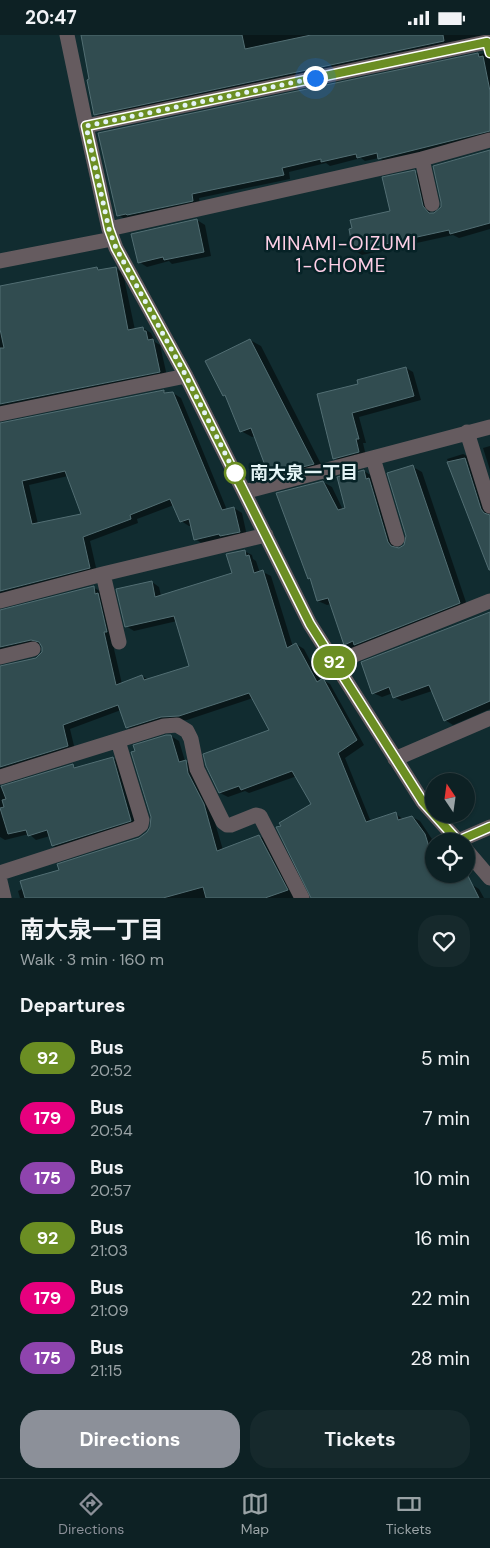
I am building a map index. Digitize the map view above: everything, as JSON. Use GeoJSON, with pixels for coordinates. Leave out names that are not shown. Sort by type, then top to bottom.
{"type":"FeatureCollection","features":[{"type":"Feature","properties":{"kind":"street"},"geometry":{"type":"LineString","coordinates":[[67,35],[111,234],[186,376],[310,624],[423,802],[451,833]]}},
{"type":"Feature","properties":{"kind":"street"},"geometry":{"type":"LineString","coordinates":[[86,126],[487,43]]}},
{"type":"Feature","properties":{"kind":"street"},"geometry":{"type":"LineString","coordinates":[[0,261],[422,159],[490,140]]}},
{"type":"Feature","properties":{"kind":"street"},"geometry":{"type":"LineString","coordinates":[[422,159],[432,204]]}},
{"type":"Feature","properties":{"kind":"street"},"geometry":{"type":"LineString","coordinates":[[0,414],[186,376]]}},
{"type":"Feature","properties":{"kind":"street"},"geometry":{"type":"LineString","coordinates":[[244,492],[490,427]]}},
{"type":"Feature","properties":{"kind":"street"},"geometry":{"type":"LineString","coordinates":[[467,433],[490,506]]}},
{"type":"Feature","properties":{"kind":"street"},"geometry":{"type":"LineString","coordinates":[[373,458],[397,539]]}},
{"type":"Feature","properties":{"kind":"street"},"geometry":{"type":"LineString","coordinates":[[0,601],[54,586],[266,535]]}},
{"type":"Feature","properties":{"kind":"street"},"geometry":{"type":"LineString","coordinates":[[103,574],[119,642]]}},
{"type":"Feature","properties":{"kind":"street"},"geometry":{"type":"LineString","coordinates":[[334,663],[490,601]]}},
{"type":"Feature","properties":{"kind":"street"},"geometry":{"type":"LineString","coordinates":[[0,657],[33,649]]}},
{"type":"Feature","properties":{"kind":"street"},"geometry":{"type":"LineString","coordinates":[[395,759],[490,718]]}},
{"type":"Feature","properties":{"kind":"street"},"geometry":{"type":"LineString","coordinates":[[0,777],[164,726],[177,725],[187,731],[192,739],[197,769],[223,822],[231,825],[256,815],[260,816],[302,898]]}},
{"type":"Feature","properties":{"kind":"street"},"geometry":{"type":"LineString","coordinates":[[0,873],[136,829],[141,825],[142,820],[118,741]]}},
{"type":"Feature","properties":{"kind":"street"},"geometry":{"type":"LineString","coordinates":[[475,834],[490,827]]}},
{"type":"Feature","properties":{"kind":"street"},"geometry":{"type":"LineString","coordinates":[[475,860],[490,878]]}},
{"type":"Feature","properties":{"kind":"street"},"geometry":{"type":"LineString","coordinates":[[0,881],[4,898]]}},
{"type":"Feature","properties":{"kind":"building"},"geometry":{"type":"Polygon","coordinates":[[[81,35],[242,35],[245,49],[311,35],[443,35],[444,41],[94,115],[81,35]]]}},
{"type":"Feature","properties":{"kind":"building"},"geometry":{"type":"Polygon","coordinates":[[[478,53],[479,57],[483,56],[490,91],[490,131],[378,159],[377,153],[357,158],[356,154],[321,162],[321,159],[282,168],[284,175],[192,194],[193,201],[117,216],[98,133],[478,53]]]}},
{"type":"Feature","properties":{"kind":"building"},"geometry":{"type":"Polygon","coordinates":[[[490,150],[490,223],[450,234],[449,230],[353,251],[349,229],[352,228],[350,220],[390,211],[382,177],[415,170],[423,206],[429,213],[434,213],[441,207],[441,202],[433,166],[490,150]]]}},
{"type":"Feature","properties":{"kind":"building"},"geometry":{"type":"Polygon","coordinates":[[[197,219],[204,252],[164,260],[163,257],[138,263],[131,234],[197,219]]]}},
{"type":"Feature","properties":{"kind":"building"},"geometry":{"type":"Polygon","coordinates":[[[97,267],[98,270],[116,267],[128,330],[143,327],[148,340],[153,339],[160,372],[0,404],[0,348],[4,348],[0,329],[0,286],[97,267]]]}},
{"type":"Feature","properties":{"kind":"building"},"geometry":{"type":"Polygon","coordinates":[[[250,339],[314,464],[269,476],[251,428],[240,432],[225,395],[223,396],[205,361],[250,339]]]}},
{"type":"Feature","properties":{"kind":"building"},"geometry":{"type":"Polygon","coordinates":[[[406,367],[414,396],[352,413],[359,439],[356,439],[359,452],[333,459],[317,394],[358,384],[357,380],[406,367]]]}},
{"type":"Feature","properties":{"kind":"building"},"geometry":{"type":"Polygon","coordinates":[[[164,390],[164,393],[173,392],[222,510],[234,507],[240,532],[220,536],[219,534],[194,540],[189,519],[180,522],[170,499],[130,515],[131,519],[83,537],[90,568],[0,591],[0,423],[164,390]],[[65,471],[22,481],[32,524],[81,514],[65,471]]]}},
{"type":"Feature","properties":{"kind":"building"},"geometry":{"type":"Polygon","coordinates":[[[465,458],[481,509],[484,513],[490,515],[490,570],[447,462],[465,458]]]}},
{"type":"Feature","properties":{"kind":"building"},"geometry":{"type":"Polygon","coordinates":[[[413,465],[460,603],[354,645],[353,641],[344,645],[328,598],[317,601],[310,578],[308,579],[276,493],[323,481],[338,510],[345,508],[337,477],[364,470],[366,479],[369,478],[388,542],[391,546],[399,548],[404,545],[406,536],[387,473],[413,465]]]}},
{"type":"Feature","properties":{"kind":"building"},"geometry":{"type":"Polygon","coordinates":[[[245,550],[246,556],[249,555],[254,573],[263,570],[287,648],[296,643],[317,682],[323,678],[357,740],[338,753],[366,822],[396,812],[398,820],[412,816],[425,834],[425,883],[472,883],[479,898],[311,898],[276,827],[281,826],[279,823],[311,804],[292,771],[241,790],[239,786],[219,793],[206,766],[203,754],[269,730],[249,693],[179,716],[161,717],[126,728],[118,705],[63,725],[68,746],[0,767],[0,666],[36,658],[42,652],[42,647],[39,642],[31,640],[0,647],[0,610],[94,586],[95,594],[98,593],[107,632],[104,632],[116,685],[142,675],[144,680],[189,666],[174,616],[125,627],[116,589],[152,581],[155,597],[232,573],[226,554],[245,550]]]}},
{"type":"Feature","properties":{"kind":"building"},"geometry":{"type":"Polygon","coordinates":[[[490,612],[490,701],[444,721],[429,685],[393,698],[389,687],[372,694],[361,662],[490,612]]]}},
{"type":"Feature","properties":{"kind":"building"},"geometry":{"type":"Polygon","coordinates":[[[171,735],[179,762],[186,760],[188,773],[204,804],[217,851],[259,835],[288,890],[265,898],[206,898],[203,887],[163,898],[25,898],[20,881],[59,870],[57,864],[139,838],[147,832],[150,827],[151,817],[131,752],[135,751],[133,745],[171,735]]]}},
{"type":"Feature","properties":{"kind":"building"},"geometry":{"type":"Polygon","coordinates":[[[113,757],[131,821],[52,846],[47,830],[28,836],[26,830],[8,834],[0,808],[4,807],[2,800],[6,799],[1,786],[73,764],[74,768],[113,757]]]}},
{"type":"Feature","properties":{"kind":"bus line","name":"92"},"geometry":{"type":"LineString","coordinates":[[490,53],[487,42],[86,126],[109,229],[116,248],[186,376],[310,624],[423,802],[442,825],[458,841],[490,827]]}},
{"type":"Feature","properties":{"kind":"place","name":"南大泉一丁目"},"geometry":{"type":"Point","coordinates":[235,473]}},
{"type":"Feature","properties":{"kind":"district","name":"MINAMI-OIZUMI 1-CHOME"},"geometry":{"type":"Point","coordinates":[341,254]}},
{"type":"Feature","properties":{"kind":"route"},"geometry":{"type":"LineString","coordinates":[[235,473],[236,475],[186,376],[112,239],[86,126],[315,78]]}}]}
